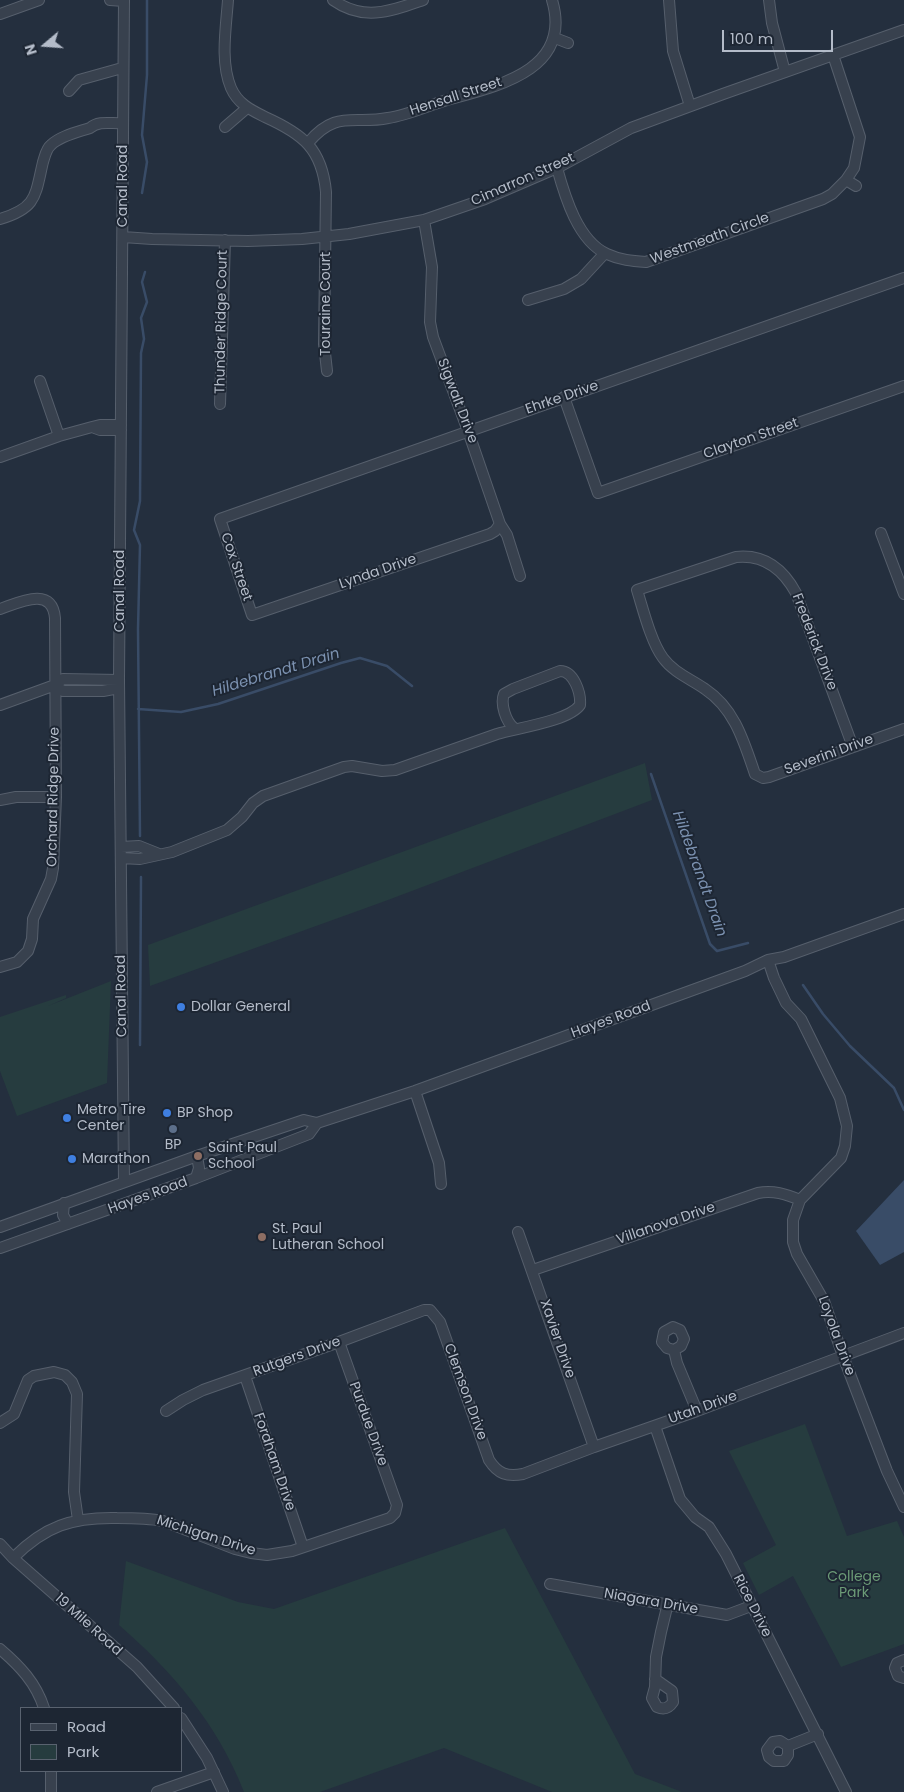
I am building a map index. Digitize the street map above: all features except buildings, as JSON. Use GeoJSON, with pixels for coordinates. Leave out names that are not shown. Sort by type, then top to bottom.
{"type":"FeatureCollection","features":[{"type":"Feature","properties":{"kind":"street"},"geometry":{"type":"LineString","coordinates":[[0,14],[39,0]]}},
{"type":"Feature","properties":{"kind":"street"},"geometry":{"type":"LineString","coordinates":[[110,0],[124,0]]}},
{"type":"Feature","properties":{"kind":"street","name":"Canal Road"},"geometry":{"type":"LineString","coordinates":[[124,0],[122,68],[119,684],[124,1182]]}},
{"type":"Feature","properties":{"kind":"street"},"geometry":{"type":"LineString","coordinates":[[228,0],[225,42],[228,78],[238,99],[247,108],[279,123],[308,142]]}},
{"type":"Feature","properties":{"kind":"street"},"geometry":{"type":"LineString","coordinates":[[333,0],[352,10],[371,13],[397,9],[423,0]]}},
{"type":"Feature","properties":{"kind":"street"},"geometry":{"type":"LineString","coordinates":[[552,0],[556,17],[555,38],[568,43]]}},
{"type":"Feature","properties":{"kind":"street"},"geometry":{"type":"LineString","coordinates":[[669,0],[673,51],[690,106]]}},
{"type":"Feature","properties":{"kind":"street"},"geometry":{"type":"LineString","coordinates":[[769,0],[772,24],[785,72]]}},
{"type":"Feature","properties":{"kind":"street","name":"Cimarron Street"},"geometry":{"type":"LineString","coordinates":[[122,237],[224,240],[325,237],[424,220],[485,198],[557,168],[624,131],[904,30]]}},
{"type":"Feature","properties":{"kind":"street","name":"Hensall Street"},"geometry":{"type":"LineString","coordinates":[[308,142],[321,130],[332,124],[351,119],[376,120],[397,116],[493,87],[536,65],[544,58],[555,38]]}},
{"type":"Feature","properties":{"kind":"street","name":"Westmeath Circle"},"geometry":{"type":"LineString","coordinates":[[557,168],[574,218],[587,237],[605,253],[620,259],[633,261],[646,262],[657,259],[685,247],[823,199],[832,194],[846,180],[854,168],[860,137],[833,55]]}},
{"type":"Feature","properties":{"kind":"street"},"geometry":{"type":"LineString","coordinates":[[68,90],[79,80],[122,68]]}},
{"type":"Feature","properties":{"kind":"street"},"geometry":{"type":"LineString","coordinates":[[225,127],[247,108]]}},
{"type":"Feature","properties":{"kind":"street"},"geometry":{"type":"LineString","coordinates":[[0,219],[19,212],[31,202],[36,193],[49,146],[58,140],[90,128],[94,124],[103,122],[107,124],[123,123]]}},
{"type":"Feature","properties":{"kind":"street","name":"Touraine Court"},"geometry":{"type":"LineString","coordinates":[[308,142],[319,161],[325,183],[324,344],[327,371]]}},
{"type":"Feature","properties":{"kind":"street"},"geometry":{"type":"LineString","coordinates":[[846,180],[856,186]]}},
{"type":"Feature","properties":{"kind":"street","name":"Sigwalt Drive"},"geometry":{"type":"LineString","coordinates":[[424,220],[432,267],[430,322],[438,351],[500,524],[507,535],[520,576]]}},
{"type":"Feature","properties":{"kind":"street","name":"Thunder Ridge Court"},"geometry":{"type":"LineString","coordinates":[[220,404],[224,240]]}},
{"type":"Feature","properties":{"kind":"street"},"geometry":{"type":"LineString","coordinates":[[528,300],[564,289],[581,279],[605,253]]}},
{"type":"Feature","properties":{"kind":"street","name":"Ehrke Drive"},"geometry":{"type":"LineString","coordinates":[[220,519],[904,278]]}},
{"type":"Feature","properties":{"kind":"street"},"geometry":{"type":"LineString","coordinates":[[40,381],[59,436]]}},
{"type":"Feature","properties":{"kind":"street","name":"Clayton Street"},"geometry":{"type":"LineString","coordinates":[[564,397],[598,493],[904,386]]}},
{"type":"Feature","properties":{"kind":"street"},"geometry":{"type":"LineString","coordinates":[[0,457],[59,436],[100,425],[121,427]]}},
{"type":"Feature","properties":{"kind":"street","name":"Cox Street"},"geometry":{"type":"LineString","coordinates":[[220,519],[252,615]]}},
{"type":"Feature","properties":{"kind":"street","name":"Lynda Drive"},"geometry":{"type":"LineString","coordinates":[[252,615],[490,534],[500,524]]}},
{"type":"Feature","properties":{"kind":"street"},"geometry":{"type":"LineString","coordinates":[[881,532],[904,594]]}},
{"type":"Feature","properties":{"kind":"street","name":"Frederick Drive"},"geometry":{"type":"LineString","coordinates":[[755,774],[739,732],[726,708],[713,695],[682,676],[662,657],[650,630],[637,590],[736,557],[752,557],[775,566],[796,593],[853,747]]}},
{"type":"Feature","properties":{"kind":"street","name":"Orchard Ridge Drive"},"geometry":{"type":"LineString","coordinates":[[0,609],[34,598],[46,601],[51,605],[55,618],[56,797],[52,875],[33,919],[31,945],[25,956],[17,962],[0,967]]}},
{"type":"Feature","properties":{"kind":"street"},"geometry":{"type":"LineString","coordinates":[[121,858],[140,859],[179,850],[228,830],[263,796],[338,769],[352,766],[382,771],[395,770],[514,728],[541,723],[577,710],[581,699],[570,674],[560,671],[507,691],[502,698],[502,703],[510,725],[514,728]]}},
{"type":"Feature","properties":{"kind":"street"},"geometry":{"type":"LineString","coordinates":[[0,705],[55,685],[63,679],[119,684]]}},
{"type":"Feature","properties":{"kind":"street","name":"Severini Drive"},"geometry":{"type":"LineString","coordinates":[[755,774],[763,778],[769,777],[904,728]]}},
{"type":"Feature","properties":{"kind":"street"},"geometry":{"type":"LineString","coordinates":[[0,800],[16,797],[56,797]]}},
{"type":"Feature","properties":{"kind":"street"},"geometry":{"type":"LineString","coordinates":[[121,847],[139,846],[159,854]]}},
{"type":"Feature","properties":{"kind":"street","name":"Hayes Road"},"geometry":{"type":"LineString","coordinates":[[0,1227],[197,1156],[304,1120],[317,1123],[414,1091],[745,971],[768,960],[784,958],[904,914]]}},
{"type":"Feature","properties":{"kind":"street","name":"Loyola Drive"},"geometry":{"type":"LineString","coordinates":[[768,960],[786,1003],[801,1019],[840,1098],[847,1126],[845,1146],[841,1158],[800,1200],[794,1220],[793,1242],[797,1254],[824,1301],[887,1471],[904,1507]]}},
{"type":"Feature","properties":{"kind":"street"},"geometry":{"type":"LineString","coordinates":[[414,1091],[439,1163],[441,1184]]}},
{"type":"Feature","properties":{"kind":"street","name":"Hayes Road"},"geometry":{"type":"LineString","coordinates":[[0,1248],[196,1178],[308,1134],[317,1123]]}},
{"type":"Feature","properties":{"kind":"street"},"geometry":{"type":"LineString","coordinates":[[196,1178],[199,1168],[197,1156]]}},
{"type":"Feature","properties":{"kind":"street","name":"Villanova Drive"},"geometry":{"type":"LineString","coordinates":[[533,1270],[758,1193],[771,1191],[800,1200]]}},
{"type":"Feature","properties":{"kind":"street"},"geometry":{"type":"LineString","coordinates":[[64,1203],[63,1215],[68,1224]]}},
{"type":"Feature","properties":{"kind":"street","name":"Xavier Drive"},"geometry":{"type":"LineString","coordinates":[[518,1232],[594,1447]]}},
{"type":"Feature","properties":{"kind":"street","name":"Rutgers Drive"},"geometry":{"type":"LineString","coordinates":[[166,1411],[202,1390],[424,1310],[430,1310]]}},
{"type":"Feature","properties":{"kind":"street","name":"Clemson Drive"},"geometry":{"type":"LineString","coordinates":[[430,1310],[440,1322],[489,1460],[500,1473]]}},
{"type":"Feature","properties":{"kind":"street","name":"Utah Drive"},"geometry":{"type":"LineString","coordinates":[[500,1473],[512,1476],[523,1474],[697,1411],[904,1332]]}},
{"type":"Feature","properties":{"kind":"street","name":"Purdue Drive"},"geometry":{"type":"LineString","coordinates":[[339,1342],[397,1505]]}},
{"type":"Feature","properties":{"kind":"street"},"geometry":{"type":"LineString","coordinates":[[674,1350],[677,1363],[697,1411]]}},
{"type":"Feature","properties":{"kind":"street"},"geometry":{"type":"LineString","coordinates":[[0,1423],[14,1414],[28,1380],[34,1376],[54,1372],[65,1374],[72,1382],[77,1394],[74,1492],[78,1520]]}},
{"type":"Feature","properties":{"kind":"street","name":"Fordham Drive"},"geometry":{"type":"LineString","coordinates":[[244,1376],[303,1547]]}},
{"type":"Feature","properties":{"kind":"street","name":"Rice Drive"},"geometry":{"type":"LineString","coordinates":[[655,1426],[680,1499],[695,1517],[709,1527],[726,1554],[846,1792]]}},
{"type":"Feature","properties":{"kind":"street","name":"Michigan Drive"},"geometry":{"type":"LineString","coordinates":[[13,1558],[26,1545],[45,1532],[69,1522],[95,1518],[152,1518],[235,1549],[251,1553],[279,1554],[384,1521],[395,1513],[397,1505]]}},
{"type":"Feature","properties":{"kind":"street","name":"19 Mile Road"},"geometry":{"type":"LineString","coordinates":[[0,1544],[13,1558],[137,1667],[173,1707]]}},
{"type":"Feature","properties":{"kind":"street","name":"Niagara Drive"},"geometry":{"type":"LineString","coordinates":[[550,1584],[727,1614],[751,1606]]}},
{"type":"Feature","properties":{"kind":"street"},"geometry":{"type":"LineString","coordinates":[[655,1680],[656,1657],[668,1603]]}},
{"type":"Feature","properties":{"kind":"street"},"geometry":{"type":"LineString","coordinates":[[0,1649],[33,1683],[44,1707]]}},
{"type":"Feature","properties":{"kind":"street"},"geometry":{"type":"LineString","coordinates":[[904,1660],[897,1663],[895,1668],[898,1676],[904,1678]]}},
{"type":"Feature","properties":{"kind":"street"},"geometry":{"type":"LineString","coordinates":[[182,1719],[198,1742],[223,1792]]}},
{"type":"Feature","properties":{"kind":"street"},"geometry":{"type":"LineString","coordinates":[[788,1746],[818,1734]]}},
{"type":"Feature","properties":{"kind":"street"},"geometry":{"type":"LineString","coordinates":[[51,1772],[51,1792]]}},
{"type":"Feature","properties":{"kind":"street"},"geometry":{"type":"LineString","coordinates":[[157,1792],[214,1772]]}},
{"type":"Feature","properties":{"kind":"green space"},"geometry":{"type":"Polygon","coordinates":[[[645,763],[652,800],[388,900],[150,986],[148,945],[645,763]]]}},
{"type":"Feature","properties":{"kind":"green space"},"geometry":{"type":"Polygon","coordinates":[[[111,981],[107,1083],[17,1116],[0,1071],[0,1017],[66,995],[66,998],[48,1006],[111,981]]]}},
{"type":"Feature","properties":{"kind":"green space","name":"College Park"},"geometry":{"type":"Polygon","coordinates":[[[805,1424],[847,1536],[897,1521],[904,1537],[904,1644],[841,1667],[793,1576],[759,1595],[743,1563],[776,1545],[729,1451],[805,1424]]]}},
{"type":"Feature","properties":{"kind":"green space"},"geometry":{"type":"Polygon","coordinates":[[[505,1528],[635,1774],[682,1792],[552,1792],[444,1748],[320,1792],[244,1792],[221,1744],[192,1701],[158,1661],[119,1625],[126,1561],[238,1602],[274,1609],[505,1528]]]}},
{"type":"Feature","properties":{"kind":"water"},"geometry":{"type":"Polygon","coordinates":[[[904,1180],[904,1252],[880,1265],[856,1231],[904,1180]]]}},
{"type":"Feature","properties":{"kind":"waterway"},"geometry":{"type":"LineString","coordinates":[[142,193],[147,162],[142,135],[147,75],[147,0]]}},
{"type":"Feature","properties":{"kind":"waterway"},"geometry":{"type":"LineString","coordinates":[[140,836],[138,629],[140,545],[134,530],[140,501],[141,353],[144,339],[141,318],[147,302],[142,282],[145,272]]}},
{"type":"Feature","properties":{"kind":"waterway","name":"Hildebrandt Drain"},"geometry":{"type":"LineString","coordinates":[[138,709],[181,712],[218,704],[360,658],[387,666],[412,686]]}},
{"type":"Feature","properties":{"kind":"waterway","name":"Hildebrandt Drain"},"geometry":{"type":"LineString","coordinates":[[651,774],[710,944],[717,951],[748,943]]}},
{"type":"Feature","properties":{"kind":"waterway"},"geometry":{"type":"LineString","coordinates":[[140,1045],[141,877]]}},
{"type":"Feature","properties":{"kind":"waterway","name":"Hildebrandt Drain"},"geometry":{"type":"LineString","coordinates":[[803,985],[823,1014],[850,1046],[894,1088],[904,1110]]}},
{"type":"Feature","properties":{"kind":"place","name":"Dollar General"},"geometry":{"type":"Point","coordinates":[181,1007]}},
{"type":"Feature","properties":{"kind":"place","name":"BP Shop"},"geometry":{"type":"Point","coordinates":[167,1113]}},
{"type":"Feature","properties":{"kind":"place","name":"Metro Tire Center"},"geometry":{"type":"Point","coordinates":[67,1118]}},
{"type":"Feature","properties":{"kind":"place","name":"BP"},"geometry":{"type":"Point","coordinates":[173,1129]}},
{"type":"Feature","properties":{"kind":"place","name":"Saint Paul School"},"geometry":{"type":"Point","coordinates":[198,1156]}},
{"type":"Feature","properties":{"kind":"place","name":"Marathon"},"geometry":{"type":"Point","coordinates":[72,1159]}},
{"type":"Feature","properties":{"kind":"place","name":"St. Paul Lutheran School"},"geometry":{"type":"Point","coordinates":[262,1237]}}]}
